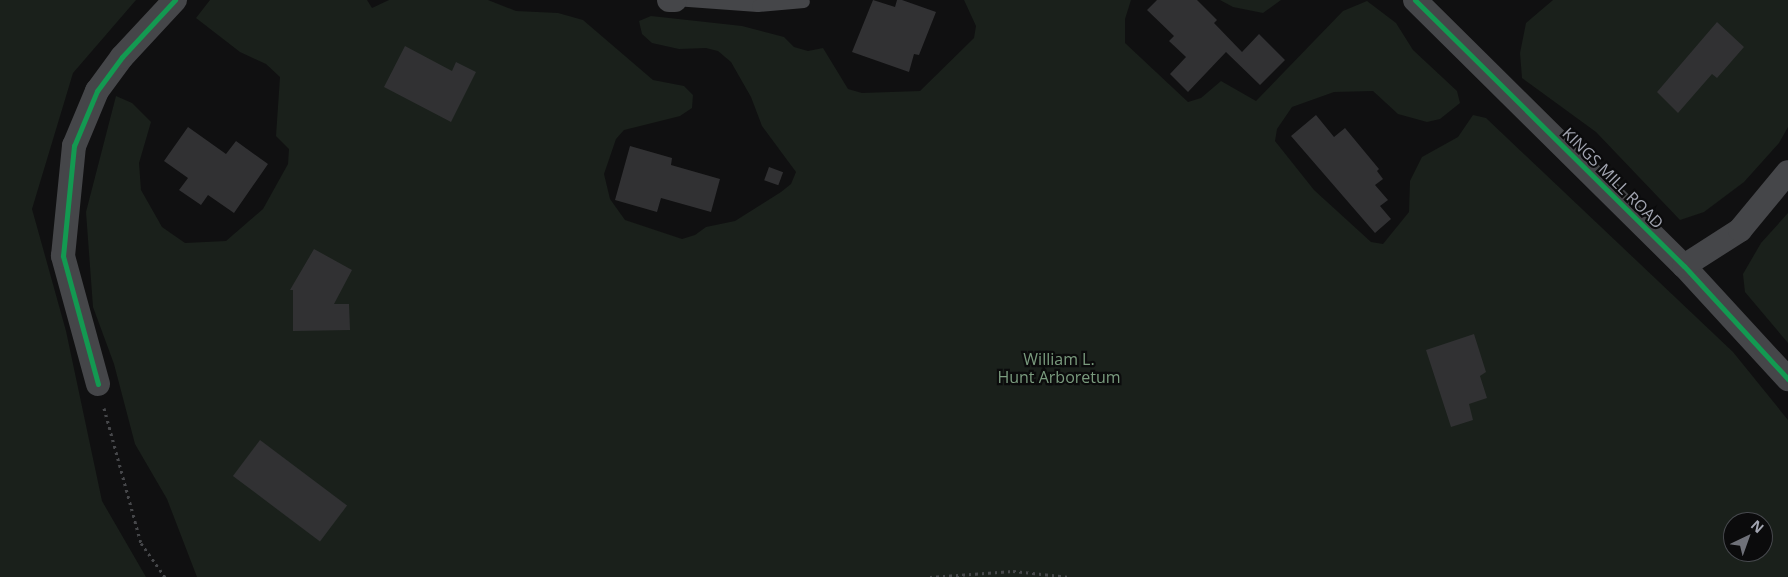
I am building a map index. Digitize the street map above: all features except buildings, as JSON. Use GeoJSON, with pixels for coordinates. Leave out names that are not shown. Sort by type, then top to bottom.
{"type":"FeatureCollection","features":[{"type":"Feature","properties":{"kind":"street"},"geometry":{"type":"LineString","coordinates":[[98,384],[62,256],[74,146],[98,91],[122,57],[175,0]]}},
{"type":"Feature","properties":{"kind":"street"},"geometry":{"type":"LineString","coordinates":[[669,0],[675,0]]}},
{"type":"Feature","properties":{"kind":"street","name":"KINGS MILL ROAD"},"geometry":{"type":"LineString","coordinates":[[1415,0],[1684,266],[1788,379]]}},
{"type":"Feature","properties":{"kind":"street"},"geometry":{"type":"LineString","coordinates":[[1684,266],[1740,230],[1788,172]]}},
{"type":"Feature","properties":{"kind":"lane"},"geometry":{"type":"LineString","coordinates":[[675,0],[758,6],[804,2]]}},
{"type":"Feature","properties":{"kind":"path"},"geometry":{"type":"LineString","coordinates":[[98,384],[141,543],[165,577]]}},
{"type":"Feature","properties":{"kind":"path"},"geometry":{"type":"LineString","coordinates":[[930,577],[1013,571],[1070,577]]}},
{"type":"Feature","properties":{"kind":"green space"},"geometry":{"type":"Polygon","coordinates":[[[0,0],[136,0],[73,73],[32,209],[66,331],[102,501],[146,577],[0,577],[0,0]]]}},
{"type":"Feature","properties":{"kind":"green space","name":"William L. Hunt Arboretum"},"geometry":{"type":"Polygon","coordinates":[[[210,0],[367,0],[372,8],[389,0],[488,0],[516,11],[558,13],[583,20],[653,80],[684,86],[693,95],[692,108],[680,116],[624,130],[616,139],[604,174],[610,199],[625,220],[682,239],[695,235],[706,227],[735,221],[791,184],[796,172],[762,126],[751,97],[731,62],[718,51],[706,48],[679,49],[652,43],[642,34],[639,21],[651,16],[742,26],[784,37],[794,47],[808,51],[823,48],[848,89],[862,93],[920,91],[974,38],[976,26],[964,0],[1131,0],[1125,19],[1125,43],[1188,102],[1201,98],[1221,81],[1256,101],[1343,11],[1367,1],[1396,23],[1413,50],[1457,91],[1460,103],[1440,119],[1427,122],[1398,114],[1373,91],[1334,92],[1292,107],[1277,129],[1275,141],[1314,190],[1371,242],[1383,244],[1409,212],[1410,181],[1422,157],[1458,137],[1473,115],[1486,118],[1733,352],[1788,420],[1788,577],[197,577],[167,499],[135,444],[114,364],[93,307],[86,212],[116,96],[132,103],[151,122],[139,163],[141,190],[162,227],[185,243],[226,241],[263,209],[288,164],[289,149],[276,136],[280,77],[266,64],[240,52],[196,18],[210,0]]]}},
{"type":"Feature","properties":{"kind":"green space"},"geometry":{"type":"Polygon","coordinates":[[[1220,0],[1281,0],[1263,13],[1233,7],[1220,0]]]}},
{"type":"Feature","properties":{"kind":"green space"},"geometry":{"type":"Polygon","coordinates":[[[1553,0],[1788,0],[1788,127],[1779,143],[1744,182],[1704,212],[1680,220],[1596,132],[1522,78],[1520,53],[1526,23],[1553,0]]]}},
{"type":"Feature","properties":{"kind":"green space"},"geometry":{"type":"Polygon","coordinates":[[[1788,213],[1788,343],[1745,292],[1743,274],[1761,243],[1788,213]]]}},
{"type":"Feature","properties":{"kind":"cycle path"},"geometry":{"type":"LineString","coordinates":[[98,384],[63,256],[74,146],[97,91],[122,57],[175,0]]}},
{"type":"Feature","properties":{"kind":"cycle path"},"geometry":{"type":"LineString","coordinates":[[1415,0],[1684,266],[1788,379]]}}]}
